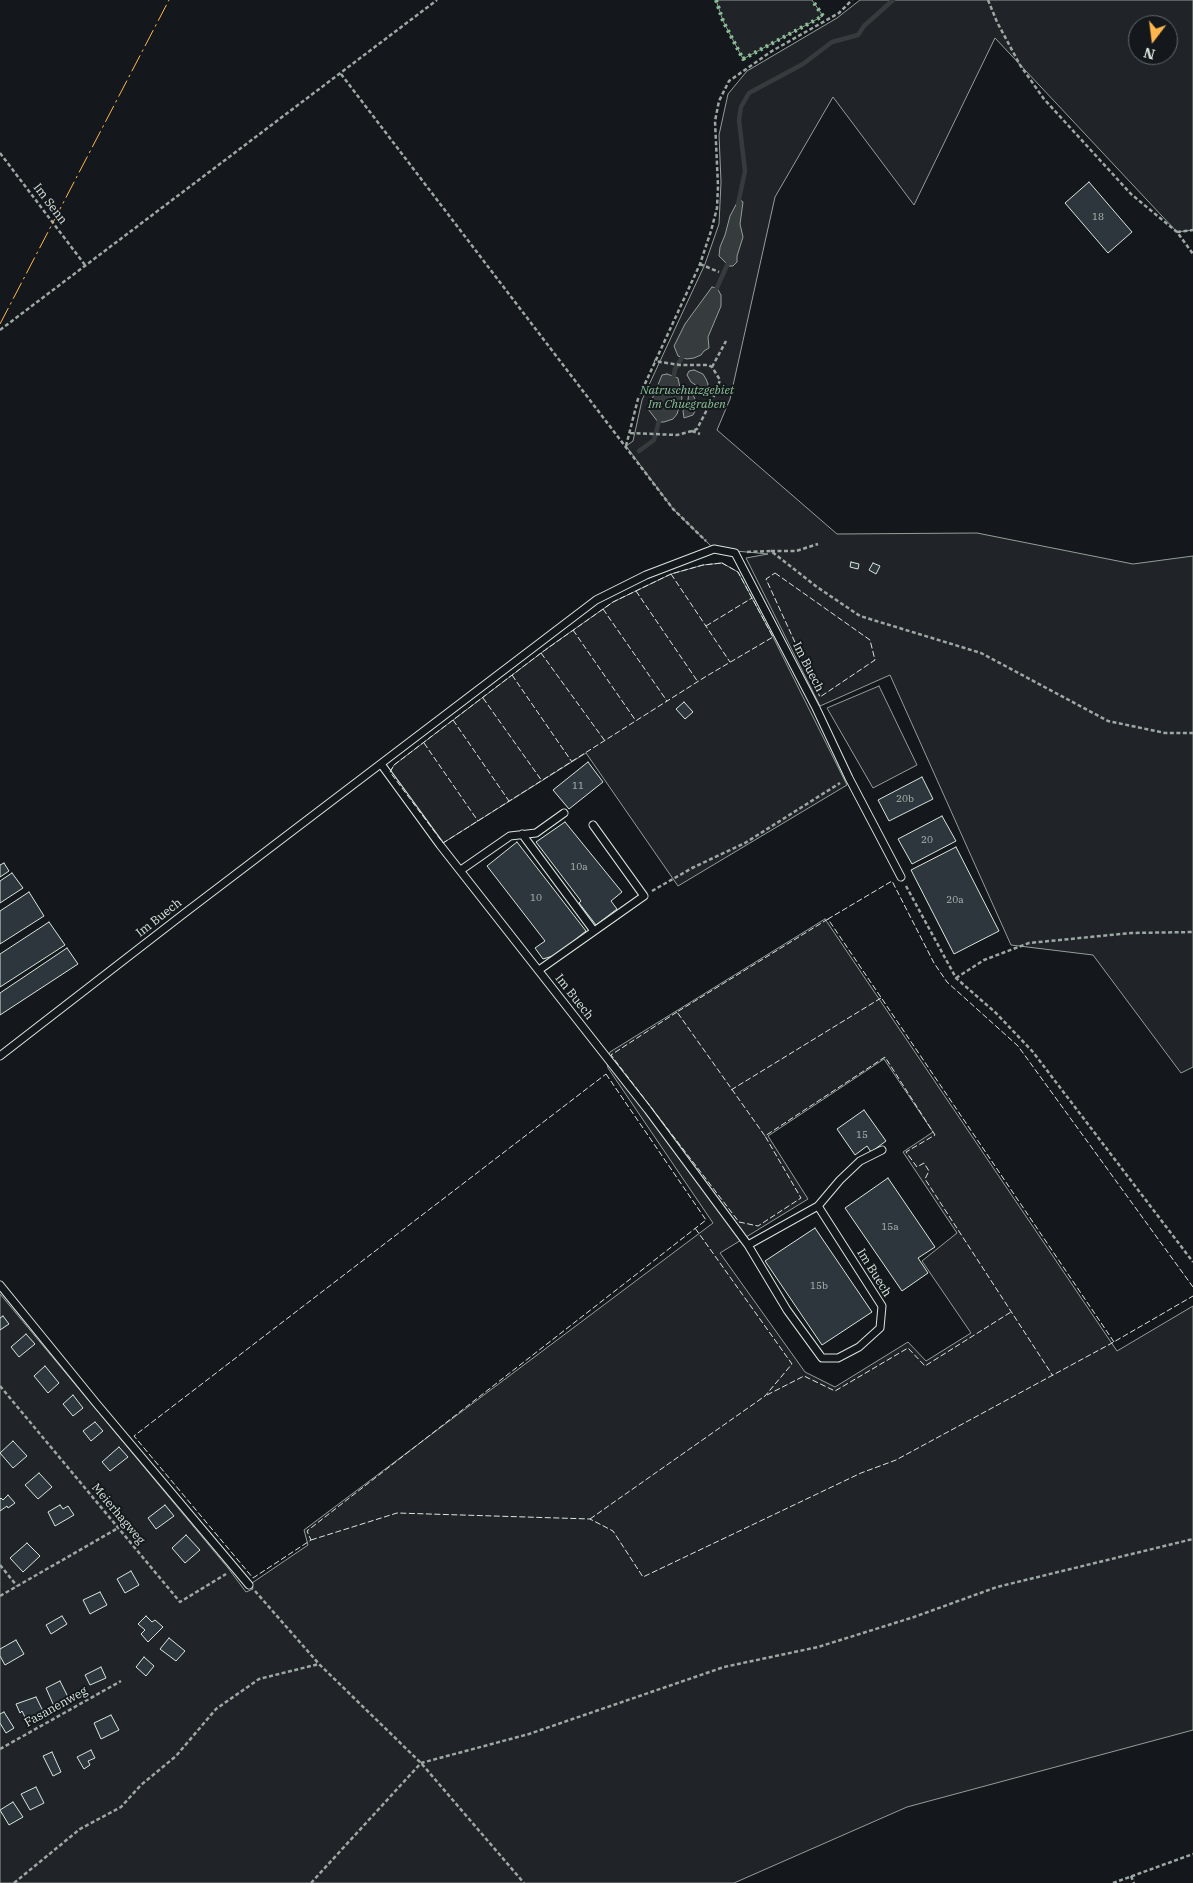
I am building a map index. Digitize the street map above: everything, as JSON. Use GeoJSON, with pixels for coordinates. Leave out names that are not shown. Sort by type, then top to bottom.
{"type":"FeatureCollection","features":[{"type":"Feature","properties":{"kind":"lane"},"geometry":{"type":"LineString","coordinates":[[714,549],[735,553]]}},
{"type":"Feature","properties":{"kind":"lane","name":"Im Buech"},"geometry":{"type":"LineString","coordinates":[[0,1056],[596,600],[646,576],[714,549]]}},
{"type":"Feature","properties":{"kind":"lane","name":"Im Buech"},"geometry":{"type":"LineString","coordinates":[[735,553],[902,878]]}},
{"type":"Feature","properties":{"kind":"lane","name":"Im Buech"},"geometry":{"type":"LineString","coordinates":[[381,764],[440,845],[648,1110],[748,1245],[787,1310],[822,1358],[838,1358],[859,1347],[880,1328],[882,1306],[818,1206]]}},
{"type":"Feature","properties":{"kind":"lane"},"geometry":{"type":"LineString","coordinates":[[460,870],[510,836],[536,833],[564,813]]}},
{"type":"Feature","properties":{"kind":"lane"},"geometry":{"type":"LineString","coordinates":[[538,970],[644,896],[593,825]]}},
{"type":"Feature","properties":{"kind":"lane"},"geometry":{"type":"LineString","coordinates":[[522,834],[594,931]]}},
{"type":"Feature","properties":{"kind":"lane"},"geometry":{"type":"LineString","coordinates":[[748,1245],[818,1206],[840,1180],[860,1161],[882,1150]]}},
{"type":"Feature","properties":{"kind":"lane"},"geometry":{"type":"LineString","coordinates":[[0,1285],[96,1404],[249,1585]]}},
{"type":"Feature","properties":{"kind":"path"},"geometry":{"type":"LineString","coordinates":[[0,330],[437,0]]}},
{"type":"Feature","properties":{"kind":"path"},"geometry":{"type":"LineString","coordinates":[[626,446],[638,398],[700,264],[711,231],[717,208],[718,186],[715,121],[719,101],[729,81],[772,51],[839,14],[852,0]]}},
{"type":"Feature","properties":{"kind":"path"},"geometry":{"type":"LineString","coordinates":[[988,0],[997,22],[1020,65],[1044,99],[1131,194],[1177,232],[1193,254]]}},
{"type":"Feature","properties":{"kind":"path"},"geometry":{"type":"LineString","coordinates":[[341,74],[673,509],[714,549]]}},
{"type":"Feature","properties":{"kind":"path","name":"Im Senn"},"geometry":{"type":"LineString","coordinates":[[0,153],[85,265]]}},
{"type":"Feature","properties":{"kind":"path"},"geometry":{"type":"LineString","coordinates":[[1177,232],[1193,230]]}},
{"type":"Feature","properties":{"kind":"path"},"geometry":{"type":"LineString","coordinates":[[700,264],[720,272]]}},
{"type":"Feature","properties":{"kind":"path"},"geometry":{"type":"LineString","coordinates":[[712,367],[726,341]]}},
{"type":"Feature","properties":{"kind":"path"},"geometry":{"type":"LineString","coordinates":[[630,433],[678,435],[697,429],[720,380],[712,367],[703,364],[680,365],[654,361]]}},
{"type":"Feature","properties":{"kind":"path"},"geometry":{"type":"LineString","coordinates":[[692,431],[700,434]]}},
{"type":"Feature","properties":{"kind":"path"},"geometry":{"type":"LineString","coordinates":[[735,553],[796,551],[818,544]]}},
{"type":"Feature","properties":{"kind":"path"},"geometry":{"type":"LineString","coordinates":[[771,551],[817,587],[860,616],[981,653],[1108,721],[1165,733],[1193,733]]}},
{"type":"Feature","properties":{"kind":"path"},"geometry":{"type":"LineString","coordinates":[[644,896],[692,868],[745,843],[849,778]]}},
{"type":"Feature","properties":{"kind":"path"},"geometry":{"type":"LineString","coordinates":[[902,878],[956,978],[996,1013],[1033,1052],[1193,1262]]}},
{"type":"Feature","properties":{"kind":"path"},"geometry":{"type":"LineString","coordinates":[[956,978],[984,960],[1029,943],[1131,934],[1193,932]]}},
{"type":"Feature","properties":{"kind":"path","name":"Meierhagweg"},"geometry":{"type":"LineString","coordinates":[[0,1386],[180,1602],[235,1567]]}},
{"type":"Feature","properties":{"kind":"path"},"geometry":{"type":"LineString","coordinates":[[0,1596],[118,1528]]}},
{"type":"Feature","properties":{"kind":"path"},"geometry":{"type":"LineString","coordinates":[[311,1883],[421,1763],[529,1734],[724,1667],[818,1648],[914,1617],[997,1587],[1193,1540]]}},
{"type":"Feature","properties":{"kind":"path"},"geometry":{"type":"LineString","coordinates":[[0,1565],[18,1586]]}},
{"type":"Feature","properties":{"kind":"path"},"geometry":{"type":"LineString","coordinates":[[249,1585],[319,1664],[421,1763],[524,1883]]}},
{"type":"Feature","properties":{"kind":"path"},"geometry":{"type":"LineString","coordinates":[[14,1883],[80,1829],[121,1807],[141,1785],[176,1756],[216,1709],[259,1679],[319,1664]]}},
{"type":"Feature","properties":{"kind":"path","name":"Fasanenweg"},"geometry":{"type":"LineString","coordinates":[[0,1749],[122,1681]]}},
{"type":"Feature","properties":{"kind":"path"},"geometry":{"type":"LineString","coordinates":[[1113,1883],[1193,1854]]}},
{"type":"Feature","properties":{"kind":"path"},"geometry":{"type":"LineString","coordinates":[[1131,1876],[1134,1883]]}},
{"type":"Feature","properties":{"kind":"green space"},"geometry":{"type":"Polygon","coordinates":[[[716,0],[812,0],[823,16],[743,59],[723,21],[716,0]]]}},
{"type":"Feature","properties":{"kind":"green space","name":"Natruschutzgebiet Im Chuegraben"},"geometry":{"type":"Polygon","coordinates":[[[860,0],[1193,0],[1193,230],[1177,232],[995,38],[914,205],[833,97],[775,197],[730,399],[717,430],[837,534],[977,533],[1133,564],[1193,556],[1193,1067],[1181,1073],[1093,955],[1011,945],[890,675],[820,706],[746,558],[768,554],[714,549],[673,509],[626,446],[633,441],[642,400],[705,264],[719,224],[721,182],[719,135],[728,94],[747,71],[837,18],[860,0]]]}},
{"type":"Feature","properties":{"kind":"green space"},"geometry":{"type":"Polygon","coordinates":[[[722,563],[738,572],[773,637],[847,785],[678,886],[586,753],[443,843],[390,772],[394,765],[549,647],[613,602],[671,574],[703,565],[722,563]]]}},
{"type":"Feature","properties":{"kind":"green space"},"geometry":{"type":"Polygon","coordinates":[[[879,686],[917,765],[873,788],[827,708],[879,686]]]}},
{"type":"Feature","properties":{"kind":"green space"},"geometry":{"type":"Polygon","coordinates":[[[825,919],[1117,1351],[1193,1306],[1193,1730],[907,1807],[734,1883],[0,1883],[0,1294],[246,1592],[253,1589],[252,1583],[308,1545],[304,1530],[713,1223],[608,1068],[607,1063],[610,1052],[825,919]],[[884,1059],[768,1136],[808,1199],[720,1253],[805,1372],[835,1387],[908,1342],[926,1361],[971,1333],[922,1261],[957,1233],[903,1152],[933,1132],[884,1059]]]}},
{"type":"Feature","properties":{"kind":"shaded area"},"geometry":{"type":"Polygon","coordinates":[[[739,199],[743,202],[740,224],[743,237],[737,262],[733,266],[729,266],[719,256],[720,247],[730,216],[739,199]]]}},
{"type":"Feature","properties":{"kind":"shaded area"},"geometry":{"type":"Polygon","coordinates":[[[712,287],[717,288],[721,295],[721,306],[708,337],[709,348],[694,358],[687,359],[678,356],[674,346],[685,324],[712,287]]]}},
{"type":"Feature","properties":{"kind":"shaded area"},"geometry":{"type":"Polygon","coordinates":[[[694,370],[703,374],[706,379],[708,384],[706,394],[699,394],[697,386],[691,382],[687,375],[689,371],[694,370]]]}},
{"type":"Feature","properties":{"kind":"shaded area"},"geometry":{"type":"Polygon","coordinates":[[[667,374],[678,378],[682,398],[677,414],[673,419],[658,422],[648,409],[662,375],[667,374]]]}},
{"type":"Feature","properties":{"kind":"shaded area"},"geometry":{"type":"Polygon","coordinates":[[[689,390],[695,399],[693,403],[695,411],[693,415],[684,418],[683,411],[688,400],[689,390]]]}},
{"type":"Feature","properties":{"kind":"building"},"geometry":{"type":"Polygon","coordinates":[[[1089,182],[1132,232],[1108,253],[1065,203],[1089,182]]]}},
{"type":"Feature","properties":{"kind":"building"},"geometry":{"type":"Polygon","coordinates":[[[851,562],[859,564],[858,569],[850,567],[851,562]]]}},
{"type":"Feature","properties":{"kind":"building"},"geometry":{"type":"Polygon","coordinates":[[[873,563],[880,566],[876,574],[869,570],[873,563]]]}},
{"type":"Feature","properties":{"kind":"building"},"geometry":{"type":"Polygon","coordinates":[[[684,702],[693,712],[685,719],[676,709],[684,702]]]}},
{"type":"Feature","properties":{"kind":"building"},"geometry":{"type":"Polygon","coordinates":[[[588,762],[603,782],[569,809],[553,790],[588,762]]]}},
{"type":"Feature","properties":{"kind":"building"},"geometry":{"type":"Polygon","coordinates":[[[922,777],[933,799],[889,821],[878,800],[922,777]]]}},
{"type":"Feature","properties":{"kind":"building"},"geometry":{"type":"Polygon","coordinates":[[[942,816],[956,841],[912,864],[898,839],[942,816]]]}},
{"type":"Feature","properties":{"kind":"building"},"geometry":{"type":"Polygon","coordinates":[[[565,822],[622,892],[611,901],[617,909],[596,925],[579,903],[581,901],[536,842],[565,822]]]}},
{"type":"Feature","properties":{"kind":"building"},"geometry":{"type":"Polygon","coordinates":[[[517,842],[586,931],[556,955],[543,959],[535,948],[545,941],[487,866],[517,842]]]}},
{"type":"Feature","properties":{"kind":"building"},"geometry":{"type":"Polygon","coordinates":[[[956,847],[999,931],[954,954],[911,870],[956,847]]]}},
{"type":"Feature","properties":{"kind":"building"},"geometry":{"type":"Polygon","coordinates":[[[4,863],[9,871],[0,877],[0,865],[4,863]]]}},
{"type":"Feature","properties":{"kind":"building"},"geometry":{"type":"Polygon","coordinates":[[[12,873],[23,888],[0,903],[0,881],[12,873]]]}},
{"type":"Feature","properties":{"kind":"building"},"geometry":{"type":"Polygon","coordinates":[[[29,892],[44,916],[0,944],[0,911],[29,892]]]}},
{"type":"Feature","properties":{"kind":"building"},"geometry":{"type":"Polygon","coordinates":[[[49,922],[65,945],[0,987],[0,954],[49,922]]]}},
{"type":"Feature","properties":{"kind":"building"},"geometry":{"type":"Polygon","coordinates":[[[67,948],[78,964],[0,1015],[0,993],[67,948]]]}},
{"type":"Feature","properties":{"kind":"building"},"geometry":{"type":"Polygon","coordinates":[[[864,1110],[886,1141],[871,1152],[867,1146],[855,1155],[837,1129],[864,1110]]]}},
{"type":"Feature","properties":{"kind":"building"},"geometry":{"type":"Polygon","coordinates":[[[888,1178],[935,1247],[918,1258],[928,1273],[902,1291],[845,1208],[888,1178]]]}},
{"type":"Feature","properties":{"kind":"building"},"geometry":{"type":"Polygon","coordinates":[[[815,1228],[872,1312],[822,1345],[765,1261],[815,1228]]]}},
{"type":"Feature","properties":{"kind":"building"},"geometry":{"type":"Polygon","coordinates":[[[3,1316],[9,1324],[0,1330],[0,1318],[3,1316]]]}},
{"type":"Feature","properties":{"kind":"building"},"geometry":{"type":"Polygon","coordinates":[[[26,1334],[35,1344],[19,1357],[11,1347],[26,1334]]]}},
{"type":"Feature","properties":{"kind":"building"},"geometry":{"type":"Polygon","coordinates":[[[45,1366],[59,1383],[48,1393],[34,1376],[45,1366]]]}},
{"type":"Feature","properties":{"kind":"building"},"geometry":{"type":"Polygon","coordinates":[[[73,1395],[83,1408],[73,1416],[63,1404],[73,1395]]]}},
{"type":"Feature","properties":{"kind":"building"},"geometry":{"type":"Polygon","coordinates":[[[95,1422],[103,1431],[91,1441],[83,1431],[95,1422]]]}},
{"type":"Feature","properties":{"kind":"building"},"geometry":{"type":"Polygon","coordinates":[[[13,1441],[27,1456],[13,1468],[0,1453],[13,1441]]]}},
{"type":"Feature","properties":{"kind":"building"},"geometry":{"type":"Polygon","coordinates":[[[119,1447],[128,1457],[110,1471],[102,1462],[119,1447]]]}},
{"type":"Feature","properties":{"kind":"building"},"geometry":{"type":"Polygon","coordinates":[[[39,1473],[52,1487],[38,1499],[25,1485],[39,1473]]]}},
{"type":"Feature","properties":{"kind":"building"},"geometry":{"type":"Polygon","coordinates":[[[8,1495],[15,1503],[0,1511],[0,1499],[3,1500],[8,1495]]]}},
{"type":"Feature","properties":{"kind":"building"},"geometry":{"type":"Polygon","coordinates":[[[60,1505],[63,1509],[68,1506],[74,1515],[55,1526],[48,1512],[60,1505]]]}},
{"type":"Feature","properties":{"kind":"building"},"geometry":{"type":"Polygon","coordinates":[[[165,1505],[174,1516],[156,1529],[148,1518],[165,1505]]]}},
{"type":"Feature","properties":{"kind":"building"},"geometry":{"type":"Polygon","coordinates":[[[186,1535],[200,1550],[185,1563],[172,1548],[186,1535]]]}},
{"type":"Feature","properties":{"kind":"building"},"geometry":{"type":"Polygon","coordinates":[[[27,1543],[40,1556],[23,1572],[10,1558],[27,1543]]]}},
{"type":"Feature","properties":{"kind":"building"},"geometry":{"type":"Polygon","coordinates":[[[131,1571],[139,1585],[125,1593],[117,1579],[131,1571]]]}},
{"type":"Feature","properties":{"kind":"building"},"geometry":{"type":"Polygon","coordinates":[[[100,1592],[107,1605],[90,1614],[83,1600],[100,1592]]]}},
{"type":"Feature","properties":{"kind":"building"},"geometry":{"type":"Polygon","coordinates":[[[62,1616],[67,1624],[51,1634],[46,1625],[62,1616]]]}},
{"type":"Feature","properties":{"kind":"building"},"geometry":{"type":"Polygon","coordinates":[[[146,1616],[152,1622],[155,1620],[163,1627],[148,1642],[141,1634],[145,1630],[138,1624],[146,1616]]]}},
{"type":"Feature","properties":{"kind":"building"},"geometry":{"type":"Polygon","coordinates":[[[169,1638],[185,1651],[176,1661],[160,1649],[169,1638]]]}},
{"type":"Feature","properties":{"kind":"building"},"geometry":{"type":"Polygon","coordinates":[[[16,1640],[24,1654],[5,1665],[0,1656],[0,1649],[16,1640]]]}},
{"type":"Feature","properties":{"kind":"building"},"geometry":{"type":"Polygon","coordinates":[[[144,1657],[154,1666],[146,1676],[136,1667],[144,1657]]]}},
{"type":"Feature","properties":{"kind":"building"},"geometry":{"type":"Polygon","coordinates":[[[101,1667],[106,1678],[90,1685],[85,1675],[101,1667]]]}},
{"type":"Feature","properties":{"kind":"building"},"geometry":{"type":"Polygon","coordinates":[[[60,1681],[69,1699],[54,1706],[46,1688],[60,1681]]]}},
{"type":"Feature","properties":{"kind":"building"},"geometry":{"type":"Polygon","coordinates":[[[36,1697],[44,1713],[27,1721],[22,1711],[20,1713],[16,1704],[36,1697]]]}},
{"type":"Feature","properties":{"kind":"building"},"geometry":{"type":"Polygon","coordinates":[[[4,1712],[14,1728],[6,1733],[0,1723],[0,1714],[4,1712]]]}},
{"type":"Feature","properties":{"kind":"building"},"geometry":{"type":"Polygon","coordinates":[[[111,1715],[119,1730],[101,1739],[94,1723],[111,1715]]]}},
{"type":"Feature","properties":{"kind":"building"},"geometry":{"type":"Polygon","coordinates":[[[91,1750],[95,1758],[88,1761],[90,1765],[84,1769],[77,1757],[91,1750]]]}},
{"type":"Feature","properties":{"kind":"building"},"geometry":{"type":"Polygon","coordinates":[[[52,1752],[61,1772],[53,1776],[43,1756],[52,1752]]]}},
{"type":"Feature","properties":{"kind":"building"},"geometry":{"type":"Polygon","coordinates":[[[36,1787],[44,1803],[30,1810],[21,1794],[36,1787]]]}},
{"type":"Feature","properties":{"kind":"building"},"geometry":{"type":"Polygon","coordinates":[[[13,1802],[23,1817],[9,1825],[0,1810],[13,1802]]]}},
{"type":"Feature","properties":{"kind":"waterway"},"geometry":{"type":"LineString","coordinates":[[738,204],[745,171],[739,120],[741,107],[749,93],[803,64],[832,42],[858,35],[864,26],[893,0]]}},
{"type":"Feature","properties":{"kind":"waterway"},"geometry":{"type":"LineString","coordinates":[[715,292],[729,261]]}},
{"type":"Feature","properties":{"kind":"waterway"},"geometry":{"type":"LineString","coordinates":[[673,380],[675,369],[685,353]]}},
{"type":"Feature","properties":{"kind":"waterway"},"geometry":{"type":"LineString","coordinates":[[639,451],[654,440],[660,417]]}},
{"type":"Feature","properties":{"kind":"hedge"},"geometry":{"type":"LineString","coordinates":[[716,0],[723,21],[743,59],[823,16],[812,0]]}},
{"type":"Feature","properties":{"kind":"fence"},"geometry":{"type":"LineString","coordinates":[[722,563],[738,572],[773,637],[705,677],[443,843],[390,772],[394,765],[541,653],[613,602],[671,574],[703,565],[722,563]]}},
{"type":"Feature","properties":{"kind":"fence"},"geometry":{"type":"LineString","coordinates":[[775,573],[870,640],[875,660],[820,697],[766,579],[775,573]]}},
{"type":"Feature","properties":{"kind":"fence"},"geometry":{"type":"LineString","coordinates":[[671,574],[730,662]]}},
{"type":"Feature","properties":{"kind":"fence"},"geometry":{"type":"LineString","coordinates":[[636,591],[698,682]]}},
{"type":"Feature","properties":{"kind":"fence"},"geometry":{"type":"LineString","coordinates":[[706,626],[752,598]]}},
{"type":"Feature","properties":{"kind":"fence"},"geometry":{"type":"LineString","coordinates":[[603,609],[667,701]]}},
{"type":"Feature","properties":{"kind":"fence"},"geometry":{"type":"LineString","coordinates":[[573,630],[636,721]]}},
{"type":"Feature","properties":{"kind":"fence"},"geometry":{"type":"LineString","coordinates":[[541,653],[605,741]]}},
{"type":"Feature","properties":{"kind":"fence"},"geometry":{"type":"LineString","coordinates":[[512,675],[572,762]]}},
{"type":"Feature","properties":{"kind":"fence"},"geometry":{"type":"LineString","coordinates":[[483,698],[542,781]]}},
{"type":"Feature","properties":{"kind":"fence"},"geometry":{"type":"LineString","coordinates":[[453,720],[509,801]]}},
{"type":"Feature","properties":{"kind":"fence"},"geometry":{"type":"LineString","coordinates":[[424,743],[478,821]]}},
{"type":"Feature","properties":{"kind":"fence"},"geometry":{"type":"LineString","coordinates":[[1114,1342],[828,919],[892,881],[934,963],[947,982],[1018,1046],[1193,1287]]}},
{"type":"Feature","properties":{"kind":"fence"},"geometry":{"type":"LineString","coordinates":[[828,919],[677,1012],[765,1136],[885,1057],[935,1135],[906,1152],[917,1167],[924,1163],[929,1171],[925,1179],[1053,1376]]}},
{"type":"Feature","properties":{"kind":"fence"},"geometry":{"type":"LineString","coordinates":[[731,1090],[881,998]]}},
{"type":"Feature","properties":{"kind":"fence"},"geometry":{"type":"LineString","coordinates":[[677,1012],[611,1055],[739,1222],[758,1226],[801,1198],[765,1136]]}},
{"type":"Feature","properties":{"kind":"fence"},"geometry":{"type":"LineString","coordinates":[[606,1074],[706,1220],[307,1531],[311,1540],[253,1578],[134,1436],[606,1074]]}},
{"type":"Feature","properties":{"kind":"fence"},"geometry":{"type":"LineString","coordinates":[[590,1519],[765,1396],[792,1364],[695,1228]]}},
{"type":"Feature","properties":{"kind":"fence"},"geometry":{"type":"LineString","coordinates":[[311,1540],[397,1513],[590,1519],[613,1531],[643,1577],[861,1473],[896,1460],[1112,1343],[1193,1296]]}},
{"type":"Feature","properties":{"kind":"fence"},"geometry":{"type":"LineString","coordinates":[[767,1395],[804,1376],[835,1391],[908,1348],[925,1366],[1011,1312]]}},
{"type":"Feature","properties":{"kind":"power"},"geometry":{"type":"LineString","coordinates":[[0,324],[169,0]]}}]}
